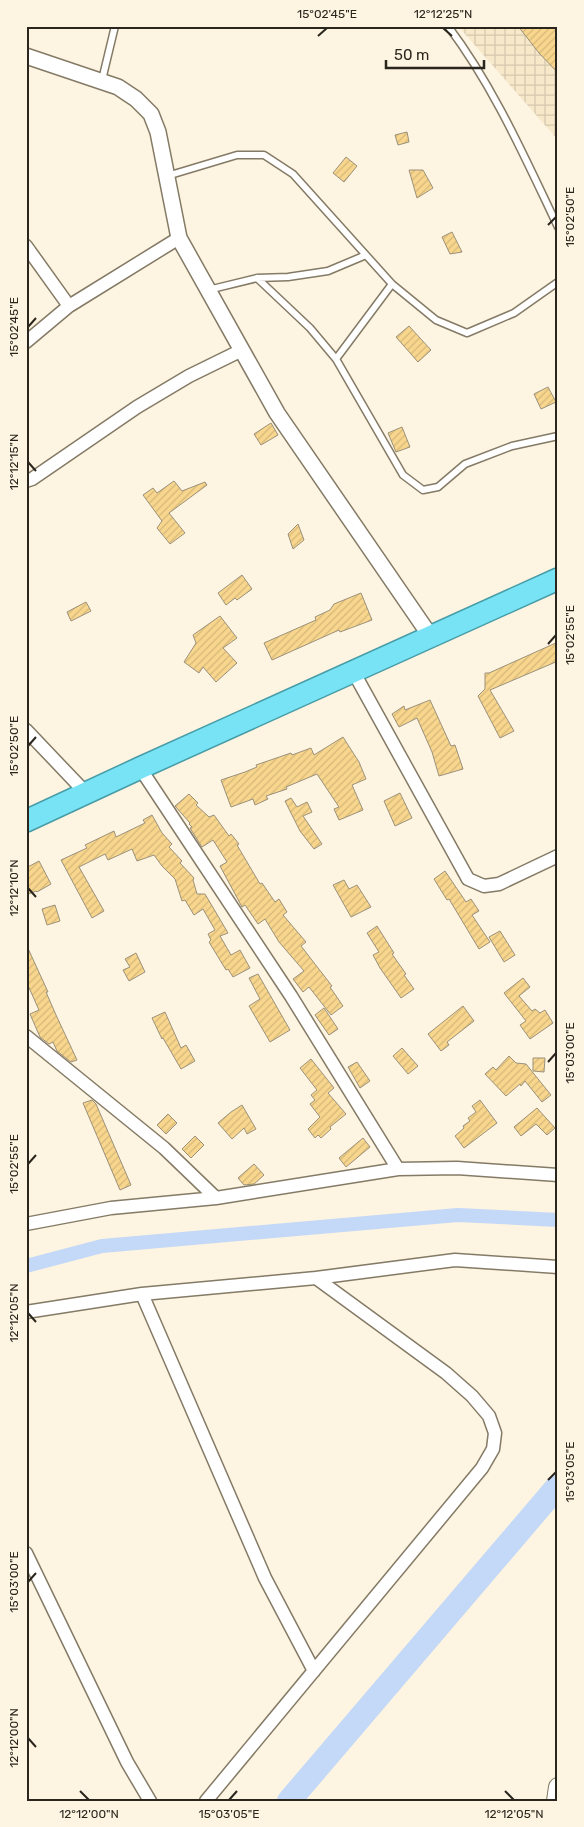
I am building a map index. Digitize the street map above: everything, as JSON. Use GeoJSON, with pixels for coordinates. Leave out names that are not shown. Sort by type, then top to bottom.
{"type":"FeatureCollection","features":[{"type":"Feature","properties":{"kind":"highway"},"geometry":{"type":"LineString","coordinates":[[26,821],[558,579]]}},
{"type":"Feature","properties":{"kind":"main road"},"geometry":{"type":"LineString","coordinates":[[556,1801],[558,1787]]}},
{"type":"Feature","properties":{"kind":"street"},"geometry":{"type":"LineString","coordinates":[[26,56],[118,87],[136,99],[151,114],[158,132],[179,238],[277,413],[431,637]]}},
{"type":"Feature","properties":{"kind":"street"},"geometry":{"type":"LineString","coordinates":[[26,342],[69,306],[179,238]]}},
{"type":"Feature","properties":{"kind":"street"},"geometry":{"type":"LineString","coordinates":[[26,246],[69,306]]}},
{"type":"Feature","properties":{"kind":"street"},"geometry":{"type":"LineString","coordinates":[[26,481],[32,479],[137,407],[189,376],[242,350]]}},
{"type":"Feature","properties":{"kind":"street"},"geometry":{"type":"LineString","coordinates":[[353,671],[468,879],[484,886],[499,884],[558,856]]}},
{"type":"Feature","properties":{"kind":"street"},"geometry":{"type":"LineString","coordinates":[[26,730],[86,793]]}},
{"type":"Feature","properties":{"kind":"street"},"geometry":{"type":"LineString","coordinates":[[140,768],[291,996],[398,1170]]}},
{"type":"Feature","properties":{"kind":"street"},"geometry":{"type":"LineString","coordinates":[[26,1036],[164,1148],[216,1198]]}},
{"type":"Feature","properties":{"kind":"street"},"geometry":{"type":"LineString","coordinates":[[26,1224],[112,1208],[216,1198],[398,1170],[457,1168],[558,1175]]}},
{"type":"Feature","properties":{"kind":"street"},"geometry":{"type":"LineString","coordinates":[[26,1312],[142,1294],[316,1278],[455,1260],[558,1267]]}},
{"type":"Feature","properties":{"kind":"street"},"geometry":{"type":"LineString","coordinates":[[206,1801],[482,1468],[493,1449],[495,1433],[489,1416],[472,1396],[452,1378],[316,1278]]}},
{"type":"Feature","properties":{"kind":"street"},"geometry":{"type":"LineString","coordinates":[[142,1294],[265,1578],[314,1671]]}},
{"type":"Feature","properties":{"kind":"street"},"geometry":{"type":"LineString","coordinates":[[26,1553],[127,1762],[150,1801]]}},
{"type":"Feature","properties":{"kind":"lane"},"geometry":{"type":"LineString","coordinates":[[101,82],[115,26]]}},
{"type":"Feature","properties":{"kind":"lane"},"geometry":{"type":"LineString","coordinates":[[448,26],[465,49],[512,129],[558,226]]}},
{"type":"Feature","properties":{"kind":"lane"},"geometry":{"type":"LineString","coordinates":[[167,176],[237,155],[264,155],[293,174],[392,284],[436,320],[467,333],[514,313],[558,282]]}},
{"type":"Feature","properties":{"kind":"lane"},"geometry":{"type":"LineString","coordinates":[[208,290],[257,278],[288,277],[328,271],[366,255]]}},
{"type":"Feature","properties":{"kind":"lane"},"geometry":{"type":"LineString","coordinates":[[257,278],[310,328],[336,359],[403,475],[423,490],[438,487],[465,464],[512,446],[558,436]]}},
{"type":"Feature","properties":{"kind":"lane"},"geometry":{"type":"LineString","coordinates":[[336,359],[392,284]]}},
{"type":"Feature","properties":{"kind":"shaded area"},"geometry":{"type":"Polygon","coordinates":[[[458,26],[558,26],[558,140],[458,26]]]}},
{"type":"Feature","properties":{"kind":"building"},"geometry":{"type":"Polygon","coordinates":[[[518,26],[558,26],[558,73],[539,53],[518,26]]]}},
{"type":"Feature","properties":{"kind":"building"},"geometry":{"type":"Polygon","coordinates":[[[407,132],[409,142],[398,145],[395,135],[407,132]]]}},
{"type":"Feature","properties":{"kind":"building"},"geometry":{"type":"Polygon","coordinates":[[[346,157],[357,166],[344,182],[333,173],[346,157]]]}},
{"type":"Feature","properties":{"kind":"building"},"geometry":{"type":"Polygon","coordinates":[[[409,170],[423,170],[433,188],[417,198],[409,170]]]}},
{"type":"Feature","properties":{"kind":"building"},"geometry":{"type":"Polygon","coordinates":[[[452,232],[462,252],[450,254],[442,237],[452,232]]]}},
{"type":"Feature","properties":{"kind":"building"},"geometry":{"type":"Polygon","coordinates":[[[409,326],[431,350],[418,362],[396,337],[409,326]]]}},
{"type":"Feature","properties":{"kind":"building"},"geometry":{"type":"Polygon","coordinates":[[[548,387],[556,402],[541,409],[534,394],[548,387]]]}},
{"type":"Feature","properties":{"kind":"building"},"geometry":{"type":"Polygon","coordinates":[[[271,423],[278,435],[261,445],[254,434],[271,423]]]}},
{"type":"Feature","properties":{"kind":"building"},"geometry":{"type":"Polygon","coordinates":[[[402,427],[410,447],[396,452],[388,433],[402,427]]]}},
{"type":"Feature","properties":{"kind":"building"},"geometry":{"type":"Polygon","coordinates":[[[174,481],[182,491],[205,482],[207,485],[169,513],[185,533],[170,544],[157,528],[162,521],[143,495],[153,488],[157,493],[174,481]]]}},
{"type":"Feature","properties":{"kind":"building"},"geometry":{"type":"Polygon","coordinates":[[[298,524],[304,540],[293,549],[288,534],[298,524]]]}},
{"type":"Feature","properties":{"kind":"building"},"geometry":{"type":"Polygon","coordinates":[[[242,575],[252,589],[237,600],[235,598],[226,605],[218,593],[242,575]]]}},
{"type":"Feature","properties":{"kind":"building"},"geometry":{"type":"Polygon","coordinates":[[[361,593],[372,620],[340,632],[339,630],[272,660],[264,643],[316,620],[315,617],[330,610],[334,604],[361,593]]]}},
{"type":"Feature","properties":{"kind":"building"},"geometry":{"type":"Polygon","coordinates":[[[86,602],[91,611],[71,621],[67,612],[86,602]]]}},
{"type":"Feature","properties":{"kind":"building"},"geometry":{"type":"Polygon","coordinates":[[[220,616],[237,638],[223,648],[237,663],[216,682],[203,667],[199,673],[184,662],[196,643],[193,635],[220,616]]]}},
{"type":"Feature","properties":{"kind":"building"},"geometry":{"type":"Polygon","coordinates":[[[558,642],[558,661],[490,690],[514,731],[500,738],[478,696],[485,689],[485,673],[489,673],[558,642]]]}},
{"type":"Feature","properties":{"kind":"building"},"geometry":{"type":"Polygon","coordinates":[[[430,700],[451,746],[455,745],[463,769],[439,776],[432,752],[417,718],[399,727],[392,714],[404,706],[405,710],[430,700]]]}},
{"type":"Feature","properties":{"kind":"building"},"geometry":{"type":"Polygon","coordinates":[[[343,737],[359,762],[366,779],[352,785],[363,810],[339,820],[334,809],[339,807],[317,774],[286,787],[287,789],[266,796],[268,799],[255,805],[253,799],[231,807],[221,780],[291,753],[292,755],[311,748],[314,755],[343,737]]]}},
{"type":"Feature","properties":{"kind":"building"},"geometry":{"type":"Polygon","coordinates":[[[400,793],[412,818],[395,826],[384,801],[400,793]]]}},
{"type":"Feature","properties":{"kind":"building"},"geometry":{"type":"Polygon","coordinates":[[[189,794],[198,803],[196,805],[209,817],[214,815],[229,836],[231,834],[239,844],[237,845],[260,884],[262,883],[275,902],[279,899],[287,912],[283,915],[306,942],[301,946],[332,986],[330,987],[343,1006],[331,1015],[309,987],[303,992],[293,979],[304,971],[279,942],[265,919],[258,924],[245,905],[242,907],[220,866],[227,862],[213,840],[202,847],[190,828],[192,827],[190,823],[175,806],[189,794]]]}},
{"type":"Feature","properties":{"kind":"building"},"geometry":{"type":"Polygon","coordinates":[[[291,798],[297,807],[307,802],[312,812],[303,816],[322,844],[314,849],[300,831],[285,801],[291,798]]]}},
{"type":"Feature","properties":{"kind":"building"},"geometry":{"type":"Polygon","coordinates":[[[152,815],[162,833],[172,844],[169,847],[194,878],[197,894],[205,894],[228,933],[220,936],[231,955],[240,950],[250,968],[233,977],[228,969],[226,970],[209,942],[211,940],[208,934],[215,930],[203,909],[194,915],[185,900],[182,901],[175,879],[154,855],[137,861],[132,849],[108,860],[105,854],[79,867],[104,911],[92,918],[61,860],[87,848],[85,845],[114,831],[116,837],[145,823],[143,820],[152,815]]]}},
{"type":"Feature","properties":{"kind":"building"},"geometry":{"type":"Polygon","coordinates":[[[39,861],[51,884],[37,892],[26,895],[26,868],[39,861]]]}},
{"type":"Feature","properties":{"kind":"building"},"geometry":{"type":"Polygon","coordinates":[[[445,871],[466,902],[471,899],[479,911],[472,915],[490,942],[479,949],[449,899],[447,900],[434,879],[445,871]]]}},
{"type":"Feature","properties":{"kind":"building"},"geometry":{"type":"Polygon","coordinates":[[[344,880],[349,889],[357,885],[371,907],[351,917],[333,885],[344,880]]]}},
{"type":"Feature","properties":{"kind":"building"},"geometry":{"type":"Polygon","coordinates":[[[55,905],[60,921],[47,925],[42,909],[55,905]]]}},
{"type":"Feature","properties":{"kind":"building"},"geometry":{"type":"Polygon","coordinates":[[[377,926],[394,953],[392,954],[406,974],[404,975],[414,989],[401,998],[373,955],[379,952],[367,933],[377,926]]]}},
{"type":"Feature","properties":{"kind":"building"},"geometry":{"type":"Polygon","coordinates":[[[500,931],[515,955],[504,962],[489,937],[500,931]]]}},
{"type":"Feature","properties":{"kind":"building"},"geometry":{"type":"Polygon","coordinates":[[[26,944],[77,1060],[71,1062],[57,1051],[53,1042],[49,1044],[40,1037],[30,1014],[39,1010],[26,981],[26,944]]]}},
{"type":"Feature","properties":{"kind":"building"},"geometry":{"type":"Polygon","coordinates":[[[136,953],[145,972],[129,981],[123,970],[130,967],[125,959],[136,953]]]}},
{"type":"Feature","properties":{"kind":"building"},"geometry":{"type":"Polygon","coordinates":[[[258,974],[290,1030],[270,1042],[249,1006],[260,999],[249,978],[258,974]]]}},
{"type":"Feature","properties":{"kind":"building"},"geometry":{"type":"Polygon","coordinates":[[[523,978],[530,987],[519,996],[532,1011],[535,1009],[540,1013],[545,1010],[553,1023],[530,1039],[520,1025],[526,1021],[504,993],[523,978]]]}},
{"type":"Feature","properties":{"kind":"building"},"geometry":{"type":"Polygon","coordinates":[[[463,1006],[474,1021],[447,1042],[449,1045],[441,1051],[428,1034],[463,1006]]]}},
{"type":"Feature","properties":{"kind":"building"},"geometry":{"type":"Polygon","coordinates":[[[324,1008],[338,1029],[329,1035],[315,1015],[324,1008]]]}},
{"type":"Feature","properties":{"kind":"building"},"geometry":{"type":"Polygon","coordinates":[[[165,1012],[181,1048],[186,1045],[195,1061],[181,1069],[162,1039],[152,1018],[165,1012]]]}},
{"type":"Feature","properties":{"kind":"building"},"geometry":{"type":"Polygon","coordinates":[[[402,1048],[418,1066],[408,1074],[393,1056],[402,1048]]]}},
{"type":"Feature","properties":{"kind":"building"},"geometry":{"type":"Polygon","coordinates":[[[509,1056],[516,1063],[526,1064],[551,1095],[542,1102],[525,1081],[506,1096],[485,1074],[493,1067],[496,1070],[509,1056]]]}},
{"type":"Feature","properties":{"kind":"building"},"geometry":{"type":"Polygon","coordinates":[[[533,1058],[545,1058],[544,1072],[533,1071],[533,1058]]]}},
{"type":"Feature","properties":{"kind":"building"},"geometry":{"type":"Polygon","coordinates":[[[311,1059],[334,1088],[328,1093],[346,1114],[330,1127],[331,1129],[321,1138],[318,1135],[315,1138],[308,1129],[320,1117],[310,1104],[315,1100],[311,1095],[317,1090],[300,1068],[311,1059]]]}},
{"type":"Feature","properties":{"kind":"building"},"geometry":{"type":"Polygon","coordinates":[[[357,1062],[370,1081],[360,1088],[348,1067],[357,1062]]]}},
{"type":"Feature","properties":{"kind":"building"},"geometry":{"type":"Polygon","coordinates":[[[92,1100],[96,1104],[131,1185],[120,1190],[83,1103],[92,1100]]]}},
{"type":"Feature","properties":{"kind":"building"},"geometry":{"type":"Polygon","coordinates":[[[480,1100],[497,1123],[464,1148],[455,1136],[470,1121],[468,1118],[476,1112],[472,1106],[480,1100]]]}},
{"type":"Feature","properties":{"kind":"building"},"geometry":{"type":"Polygon","coordinates":[[[242,1105],[256,1129],[247,1134],[244,1128],[232,1139],[218,1123],[242,1105]]]}},
{"type":"Feature","properties":{"kind":"building"},"geometry":{"type":"Polygon","coordinates":[[[537,1108],[555,1128],[547,1135],[536,1124],[521,1136],[514,1127],[537,1108]]]}},
{"type":"Feature","properties":{"kind":"building"},"geometry":{"type":"Polygon","coordinates":[[[168,1114],[177,1123],[166,1134],[157,1125],[168,1114]]]}},
{"type":"Feature","properties":{"kind":"building"},"geometry":{"type":"Polygon","coordinates":[[[195,1136],[204,1145],[191,1158],[182,1149],[195,1136]]]}},
{"type":"Feature","properties":{"kind":"building"},"geometry":{"type":"Polygon","coordinates":[[[363,1138],[370,1147],[346,1167],[339,1158],[363,1138]]]}},
{"type":"Feature","properties":{"kind":"building"},"geometry":{"type":"Polygon","coordinates":[[[254,1164],[264,1175],[254,1184],[244,1185],[238,1178],[254,1164]]]}},
{"type":"Feature","properties":{"kind":"waterway"},"geometry":{"type":"LineString","coordinates":[[26,1266],[102,1246],[458,1215],[558,1220]]}},
{"type":"Feature","properties":{"kind":"waterway"},"geometry":{"type":"LineString","coordinates":[[289,1801],[557,1487]]}}]}
